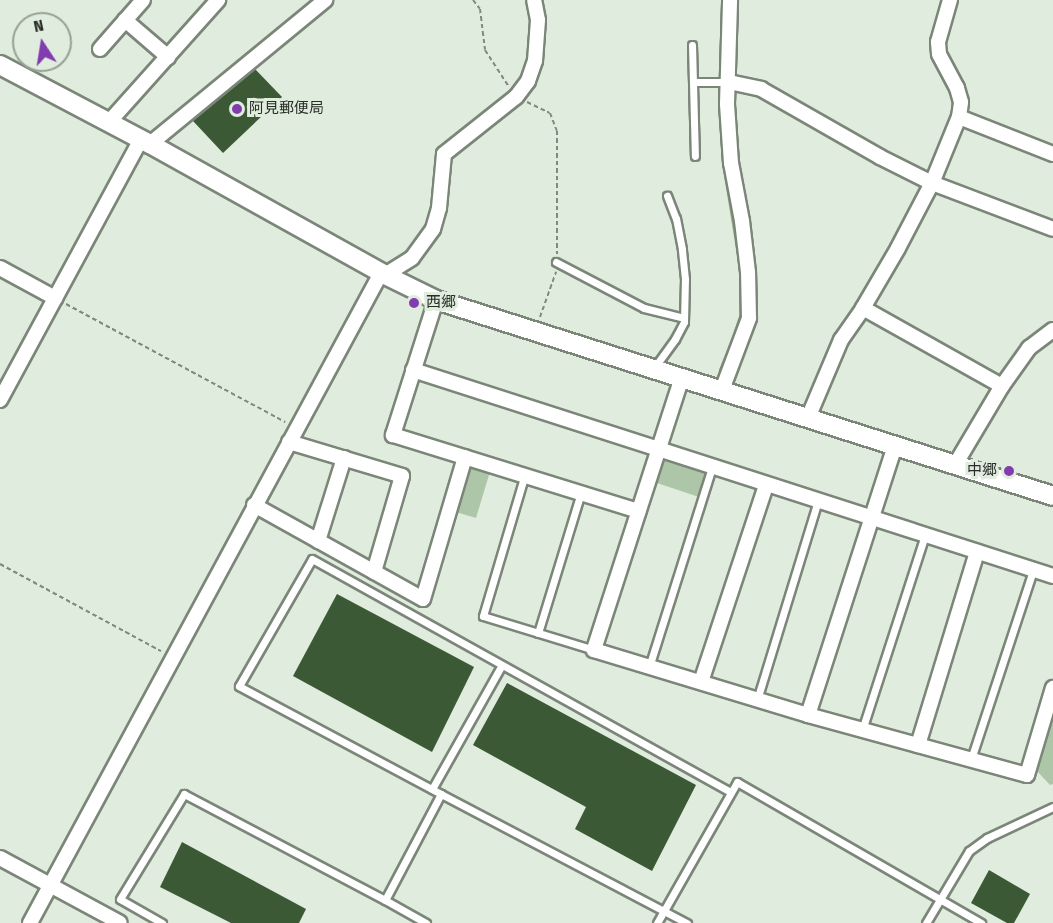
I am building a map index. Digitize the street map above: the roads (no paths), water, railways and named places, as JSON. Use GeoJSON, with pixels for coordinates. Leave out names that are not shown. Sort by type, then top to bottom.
{"type":"FeatureCollection","features":[{"type":"Feature","properties":{"kind":"street"},"geometry":{"type":"LineString","coordinates":[[100,49],[143,0]]}},
{"type":"Feature","properties":{"kind":"street"},"geometry":{"type":"LineString","coordinates":[[109,122],[218,0]]}},
{"type":"Feature","properties":{"kind":"street"},"geometry":{"type":"LineString","coordinates":[[0,400],[55,298],[146,141],[325,0]]}},
{"type":"Feature","properties":{"kind":"street"},"geometry":{"type":"LineString","coordinates":[[30,923],[296,428],[383,274],[412,258],[433,229],[439,208],[444,154],[516,97],[528,81],[535,61],[538,20],[534,0]]}},
{"type":"Feature","properties":{"kind":"street"},"geometry":{"type":"LineString","coordinates":[[722,390],[749,318],[742,221],[731,163],[727,104],[730,0]]}},
{"type":"Feature","properties":{"kind":"street"},"geometry":{"type":"LineString","coordinates":[[808,418],[841,340],[863,308],[932,183],[959,117],[961,102],[957,88],[939,54],[938,42],[951,0]]}},
{"type":"Feature","properties":{"kind":"street"},"geometry":{"type":"LineString","coordinates":[[125,20],[168,57]]}},
{"type":"Feature","properties":{"kind":"street"},"geometry":{"type":"LineString","coordinates":[[0,64],[146,141],[383,274],[436,300],[1053,496]]}},
{"type":"Feature","properties":{"kind":"street"},"geometry":{"type":"LineString","coordinates":[[729,82],[762,88],[880,157],[932,183],[1053,229]]}},
{"type":"Feature","properties":{"kind":"street"},"geometry":{"type":"LineString","coordinates":[[959,117],[1053,154]]}},
{"type":"Feature","properties":{"kind":"street"},"geometry":{"type":"LineString","coordinates":[[0,268],[55,298]]}},
{"type":"Feature","properties":{"kind":"street"},"geometry":{"type":"LineString","coordinates":[[436,300],[393,435],[525,474],[638,511]]}},
{"type":"Feature","properties":{"kind":"street"},"geometry":{"type":"LineString","coordinates":[[863,308],[1002,386]]}},
{"type":"Feature","properties":{"kind":"street"},"geometry":{"type":"LineString","coordinates":[[955,465],[1002,386],[1029,348],[1053,330]]}},
{"type":"Feature","properties":{"kind":"street"},"geometry":{"type":"LineString","coordinates":[[413,370],[765,486],[1053,576]]}},
{"type":"Feature","properties":{"kind":"street"},"geometry":{"type":"LineString","coordinates":[[682,377],[594,650],[808,715],[1027,775],[1053,688]]}},
{"type":"Feature","properties":{"kind":"street"},"geometry":{"type":"LineString","coordinates":[[289,442],[402,476],[374,572]]}},
{"type":"Feature","properties":{"kind":"street"},"geometry":{"type":"LineString","coordinates":[[808,715],[895,445]]}},
{"type":"Feature","properties":{"kind":"street"},"geometry":{"type":"LineString","coordinates":[[254,506],[423,599],[465,457]]}},
{"type":"Feature","properties":{"kind":"street"},"geometry":{"type":"LineString","coordinates":[[318,541],[344,458]]}},
{"type":"Feature","properties":{"kind":"street"},"geometry":{"type":"LineString","coordinates":[[701,682],[765,486]]}},
{"type":"Feature","properties":{"kind":"street"},"geometry":{"type":"LineString","coordinates":[[918,745],[977,552]]}},
{"type":"Feature","properties":{"kind":"street"},"geometry":{"type":"LineString","coordinates":[[0,858],[120,923]]}},
{"type":"Feature","properties":{"kind":"lane"},"geometry":{"type":"LineString","coordinates":[[692,45],[695,156]]}},
{"type":"Feature","properties":{"kind":"lane"},"geometry":{"type":"LineString","coordinates":[[693,82],[729,82]]}},
{"type":"Feature","properties":{"kind":"lane"},"geometry":{"type":"LineString","coordinates":[[654,368],[675,339],[684,318],[686,279],[682,249],[676,219],[667,196]]}},
{"type":"Feature","properties":{"kind":"lane"},"geometry":{"type":"LineString","coordinates":[[556,262],[644,308],[684,318]]}},
{"type":"Feature","properties":{"kind":"lane"},"geometry":{"type":"LineString","coordinates":[[649,667],[712,467]]}},
{"type":"Feature","properties":{"kind":"lane"},"geometry":{"type":"LineString","coordinates":[[525,474],[483,616],[594,650]]}},
{"type":"Feature","properties":{"kind":"lane"},"geometry":{"type":"LineString","coordinates":[[538,633],[581,492]]}},
{"type":"Feature","properties":{"kind":"lane"},"geometry":{"type":"LineString","coordinates":[[757,700],[818,501]]}},
{"type":"Feature","properties":{"kind":"lane"},"geometry":{"type":"LineString","coordinates":[[862,730],[925,535]]}},
{"type":"Feature","properties":{"kind":"lane"},"geometry":{"type":"LineString","coordinates":[[687,923],[239,686],[312,559],[731,792]]}},
{"type":"Feature","properties":{"kind":"lane"},"geometry":{"type":"LineString","coordinates":[[971,759],[1033,570]]}},
{"type":"Feature","properties":{"kind":"lane"},"geometry":{"type":"LineString","coordinates":[[432,789],[502,665]]}},
{"type":"Feature","properties":{"kind":"lane"},"geometry":{"type":"LineString","coordinates":[[657,923],[737,782],[981,923]]}},
{"type":"Feature","properties":{"kind":"lane"},"geometry":{"type":"LineString","coordinates":[[162,923],[120,899],[184,794],[426,923]]}},
{"type":"Feature","properties":{"kind":"lane"},"geometry":{"type":"LineString","coordinates":[[385,900],[441,794]]}},
{"type":"Feature","properties":{"kind":"lane"},"geometry":{"type":"LineString","coordinates":[[926,923],[969,851],[987,838],[1053,807]]}},
{"type":"Feature","properties":{"kind":"waterway"},"geometry":{"type":"LineString","coordinates":[[721,370],[731,347]]}},
{"type":"Feature","properties":{"kind":"place","name":"阿見郵便局"},"geometry":{"type":"Point","coordinates":[237,109]}},
{"type":"Feature","properties":{"kind":"place","name":"西郷"},"geometry":{"type":"Point","coordinates":[414,303]}},
{"type":"Feature","properties":{"kind":"place","name":"中郷"},"geometry":{"type":"Point","coordinates":[1009,471]}}]}
